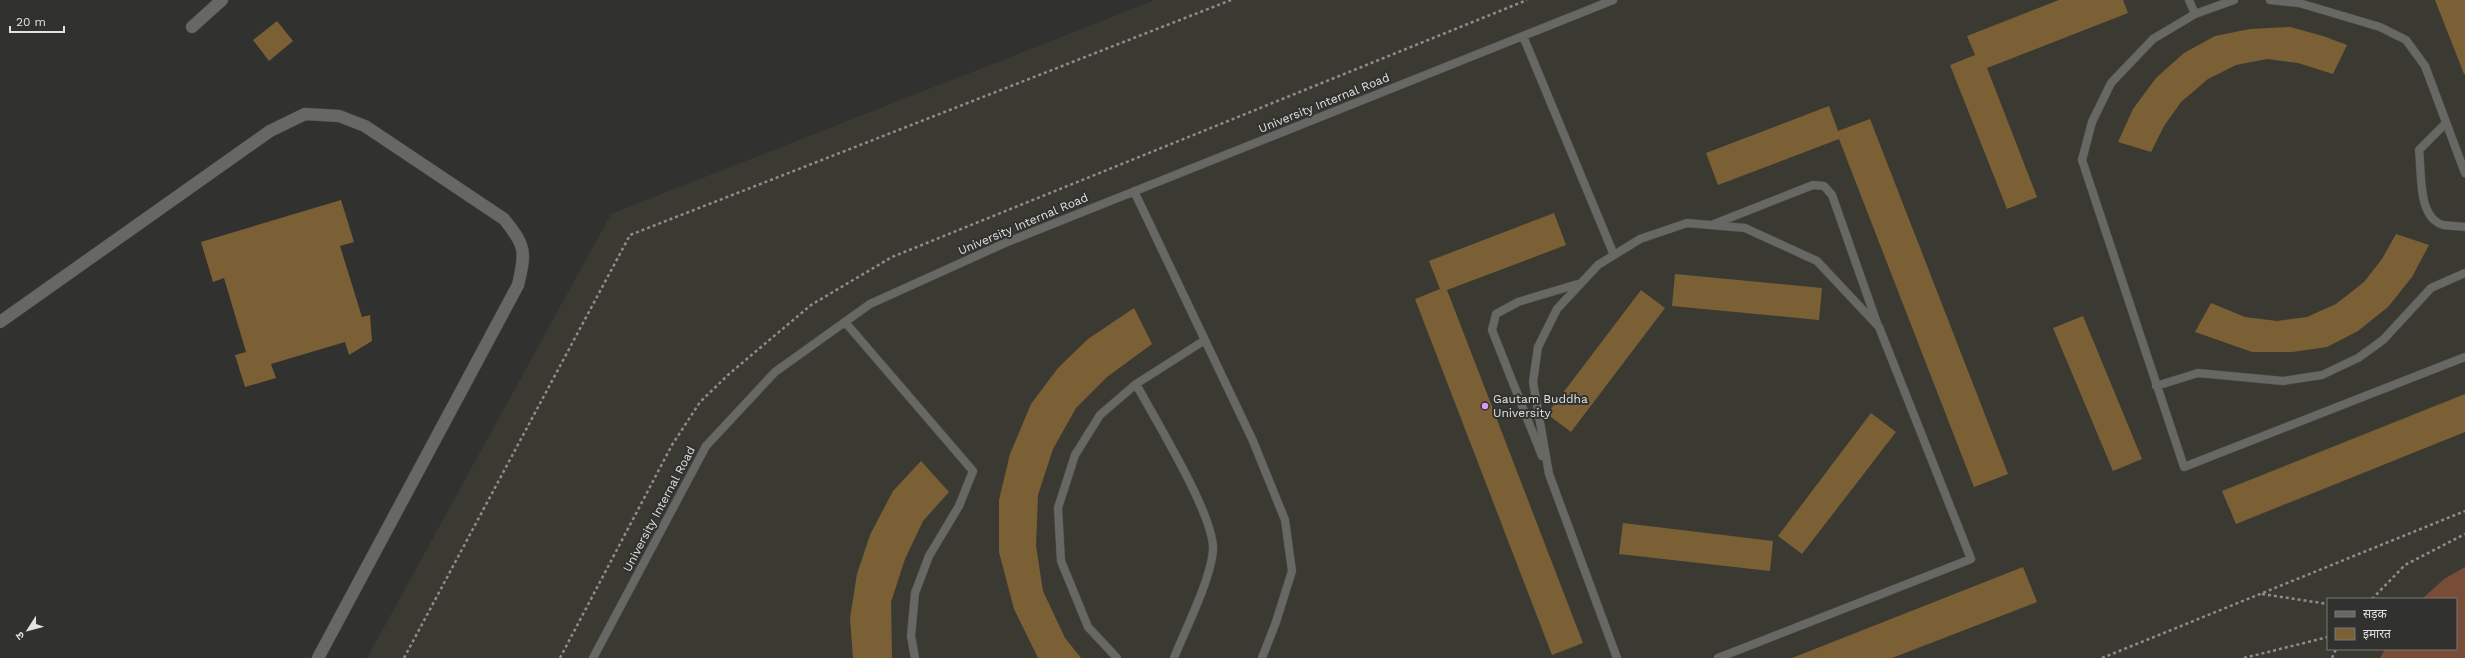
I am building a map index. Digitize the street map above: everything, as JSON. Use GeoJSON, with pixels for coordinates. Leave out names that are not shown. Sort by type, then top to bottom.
{"type":"FeatureCollection","features":[{"type":"Feature","properties":{"kind":"street"},"geometry":{"type":"LineString","coordinates":[[192,27],[222,0]]}},
{"type":"Feature","properties":{"kind":"street"},"geometry":{"type":"LineString","coordinates":[[0,322],[270,131],[305,114],[339,116],[366,126],[504,220],[517,235],[525,258],[518,285],[318,658]]}},
{"type":"Feature","properties":{"kind":"lane","name":"University Internal Road"},"geometry":{"type":"LineString","coordinates":[[593,658],[706,446],[775,372],[870,304],[1005,243],[1613,0]]}},
{"type":"Feature","properties":{"kind":"lane"},"geometry":{"type":"LineString","coordinates":[[2189,0],[2195,14]]}},
{"type":"Feature","properties":{"kind":"lane"},"geometry":{"type":"LineString","coordinates":[[2234,0],[2195,14],[2153,39],[2111,83],[2092,122],[2082,160],[2184,467],[2465,357]]}},
{"type":"Feature","properties":{"kind":"lane"},"geometry":{"type":"LineString","coordinates":[[2270,0],[2299,3],[2380,28],[2406,40],[2425,66],[2465,173]]}},
{"type":"Feature","properties":{"kind":"lane"},"geometry":{"type":"LineString","coordinates":[[1523,36],[1614,256]]}},
{"type":"Feature","properties":{"kind":"lane"},"geometry":{"type":"LineString","coordinates":[[2446,123],[2419,150],[2425,207],[2431,217],[2442,224],[2465,227]]}},
{"type":"Feature","properties":{"kind":"lane"},"geometry":{"type":"LineString","coordinates":[[1712,225],[1813,185],[1824,186],[1832,195],[1878,327],[1971,559],[1718,658]]}},
{"type":"Feature","properties":{"kind":"lane"},"geometry":{"type":"LineString","coordinates":[[1134,191],[1253,441],[1285,520],[1292,571],[1276,622],[1262,658]]}},
{"type":"Feature","properties":{"kind":"lane"},"geometry":{"type":"LineString","coordinates":[[1548,474],[1532,382],[1538,347],[1556,309],[1598,265],[1640,240],[1687,223],[1745,228],[1817,261],[1878,327]]}},
{"type":"Feature","properties":{"kind":"lane"},"geometry":{"type":"LineString","coordinates":[[2156,386],[2198,373],[2283,381],[2322,375],[2358,358],[2383,340],[2431,288],[2465,273]]}},
{"type":"Feature","properties":{"kind":"lane"},"geometry":{"type":"LineString","coordinates":[[1582,282],[1518,302],[1496,314],[1492,330],[1617,658]]}},
{"type":"Feature","properties":{"kind":"lane"},"geometry":{"type":"LineString","coordinates":[[845,322],[973,471],[959,506],[929,556],[915,593],[912,636],[915,658]]}},
{"type":"Feature","properties":{"kind":"lane"},"geometry":{"type":"LineString","coordinates":[[1117,658],[1088,627],[1061,561],[1058,508],[1075,455],[1100,415],[1136,384],[1205,340]]}},
{"type":"Feature","properties":{"kind":"lane"},"geometry":{"type":"LineString","coordinates":[[1136,384],[1205,514],[1213,548],[1211,566],[1174,658]]}},
{"type":"Feature","properties":{"kind":"path"},"geometry":{"type":"LineString","coordinates":[[404,658],[630,235],[1231,0]]}},
{"type":"Feature","properties":{"kind":"path"},"geometry":{"type":"LineString","coordinates":[[2102,658],[2465,512]]}},
{"type":"Feature","properties":{"kind":"path"},"geometry":{"type":"LineString","coordinates":[[2373,598],[2405,565],[2465,534]]}},
{"type":"Feature","properties":{"kind":"path"},"geometry":{"type":"LineString","coordinates":[[2262,594],[2327,604]]}},
{"type":"Feature","properties":{"kind":"path"},"geometry":{"type":"LineString","coordinates":[[2244,658],[2327,637]]}},
{"type":"Feature","properties":{"kind":"shaded area","name":"Gautam Buddha University"},"geometry":{"type":"Polygon","coordinates":[[[1155,0],[2465,0],[2465,658],[367,658],[611,214],[1155,0]]]}},
{"type":"Feature","properties":{"kind":"shaded area"},"geometry":{"type":"Polygon","coordinates":[[[2465,567],[2465,658],[2380,658],[2384,650],[2457,650],[2457,598],[2423,598],[2444,579],[2465,567]]]}},
{"type":"Feature","properties":{"kind":"building"},"geometry":{"type":"Polygon","coordinates":[[[2059,0],[2123,0],[2128,13],[1987,68],[2037,197],[2007,209],[1950,65],[1975,55],[1967,36],[2059,0]]]}},
{"type":"Feature","properties":{"kind":"building"},"geometry":{"type":"Polygon","coordinates":[[[2435,0],[2465,0],[2465,74],[2464,74],[2435,0]]]}},
{"type":"Feature","properties":{"kind":"building"},"geometry":{"type":"Polygon","coordinates":[[[277,21],[293,41],[269,61],[253,40],[277,21]]]}},
{"type":"Feature","properties":{"kind":"building"},"geometry":{"type":"Polygon","coordinates":[[[2290,27],[2323,36],[2347,45],[2333,74],[2298,63],[2267,59],[2236,65],[2208,79],[2181,102],[2164,126],[2151,152],[2118,142],[2133,109],[2156,78],[2184,53],[2215,36],[2250,29],[2290,27]]]}},
{"type":"Feature","properties":{"kind":"building"},"geometry":{"type":"Polygon","coordinates":[[[1829,106],[1838,131],[1870,119],[2008,474],[1974,487],[1839,139],[1718,185],[1706,153],[1829,106]]]}},
{"type":"Feature","properties":{"kind":"building"},"geometry":{"type":"Polygon","coordinates":[[[341,200],[354,242],[340,246],[362,317],[370,315],[372,341],[349,355],[345,342],[271,364],[276,378],[245,387],[235,355],[246,352],[224,278],[213,282],[201,242],[341,200]]]}},
{"type":"Feature","properties":{"kind":"building"},"geometry":{"type":"Polygon","coordinates":[[[1554,213],[1566,245],[1447,290],[1583,643],[1552,655],[1415,299],[1440,289],[1429,261],[1554,213]]]}},
{"type":"Feature","properties":{"kind":"building"},"geometry":{"type":"Polygon","coordinates":[[[2396,234],[2429,245],[2412,277],[2388,307],[2358,331],[2327,347],[2292,352],[2252,352],[2195,332],[2211,303],[2245,317],[2277,321],[2307,317],[2336,304],[2364,282],[2382,259],[2396,234]]]}},
{"type":"Feature","properties":{"kind":"building"},"geometry":{"type":"Polygon","coordinates":[[[1675,274],[1822,288],[1819,320],[1672,306],[1675,274]]]}},
{"type":"Feature","properties":{"kind":"building"},"geometry":{"type":"Polygon","coordinates":[[[1641,290],[1665,308],[1571,432],[1547,414],[1641,290]]]}},
{"type":"Feature","properties":{"kind":"building"},"geometry":{"type":"Polygon","coordinates":[[[1134,308],[1152,344],[1107,377],[1076,408],[1053,449],[1038,495],[1036,546],[1043,591],[1065,638],[1081,658],[1038,658],[1014,609],[999,552],[999,500],[1010,454],[1031,404],[1058,368],[1088,339],[1134,308]]]}},
{"type":"Feature","properties":{"kind":"building"},"geometry":{"type":"Polygon","coordinates":[[[2083,316],[2142,459],[2113,471],[2053,328],[2083,316]]]}},
{"type":"Feature","properties":{"kind":"building"},"geometry":{"type":"Polygon","coordinates":[[[2465,394],[2465,432],[2236,524],[2222,491],[2465,394]]]}},
{"type":"Feature","properties":{"kind":"building"},"geometry":{"type":"Polygon","coordinates":[[[1871,413],[1896,432],[1802,554],[1778,536],[1871,413]]]}},
{"type":"Feature","properties":{"kind":"building"},"geometry":{"type":"Polygon","coordinates":[[[921,461],[949,492],[923,521],[905,559],[891,602],[892,658],[853,658],[850,618],[857,574],[870,535],[893,491],[921,461]]]}},
{"type":"Feature","properties":{"kind":"building"},"geometry":{"type":"Polygon","coordinates":[[[1623,523],[1773,541],[1770,571],[1619,554],[1623,523]]]}},
{"type":"Feature","properties":{"kind":"building"},"geometry":{"type":"Polygon","coordinates":[[[2023,567],[2037,602],[1892,658],[1792,658],[2023,567]]]}},
{"type":"Feature","properties":{"kind":"place","name":"Gautam Buddha University"},"geometry":{"type":"Point","coordinates":[1485,406]}}]}
